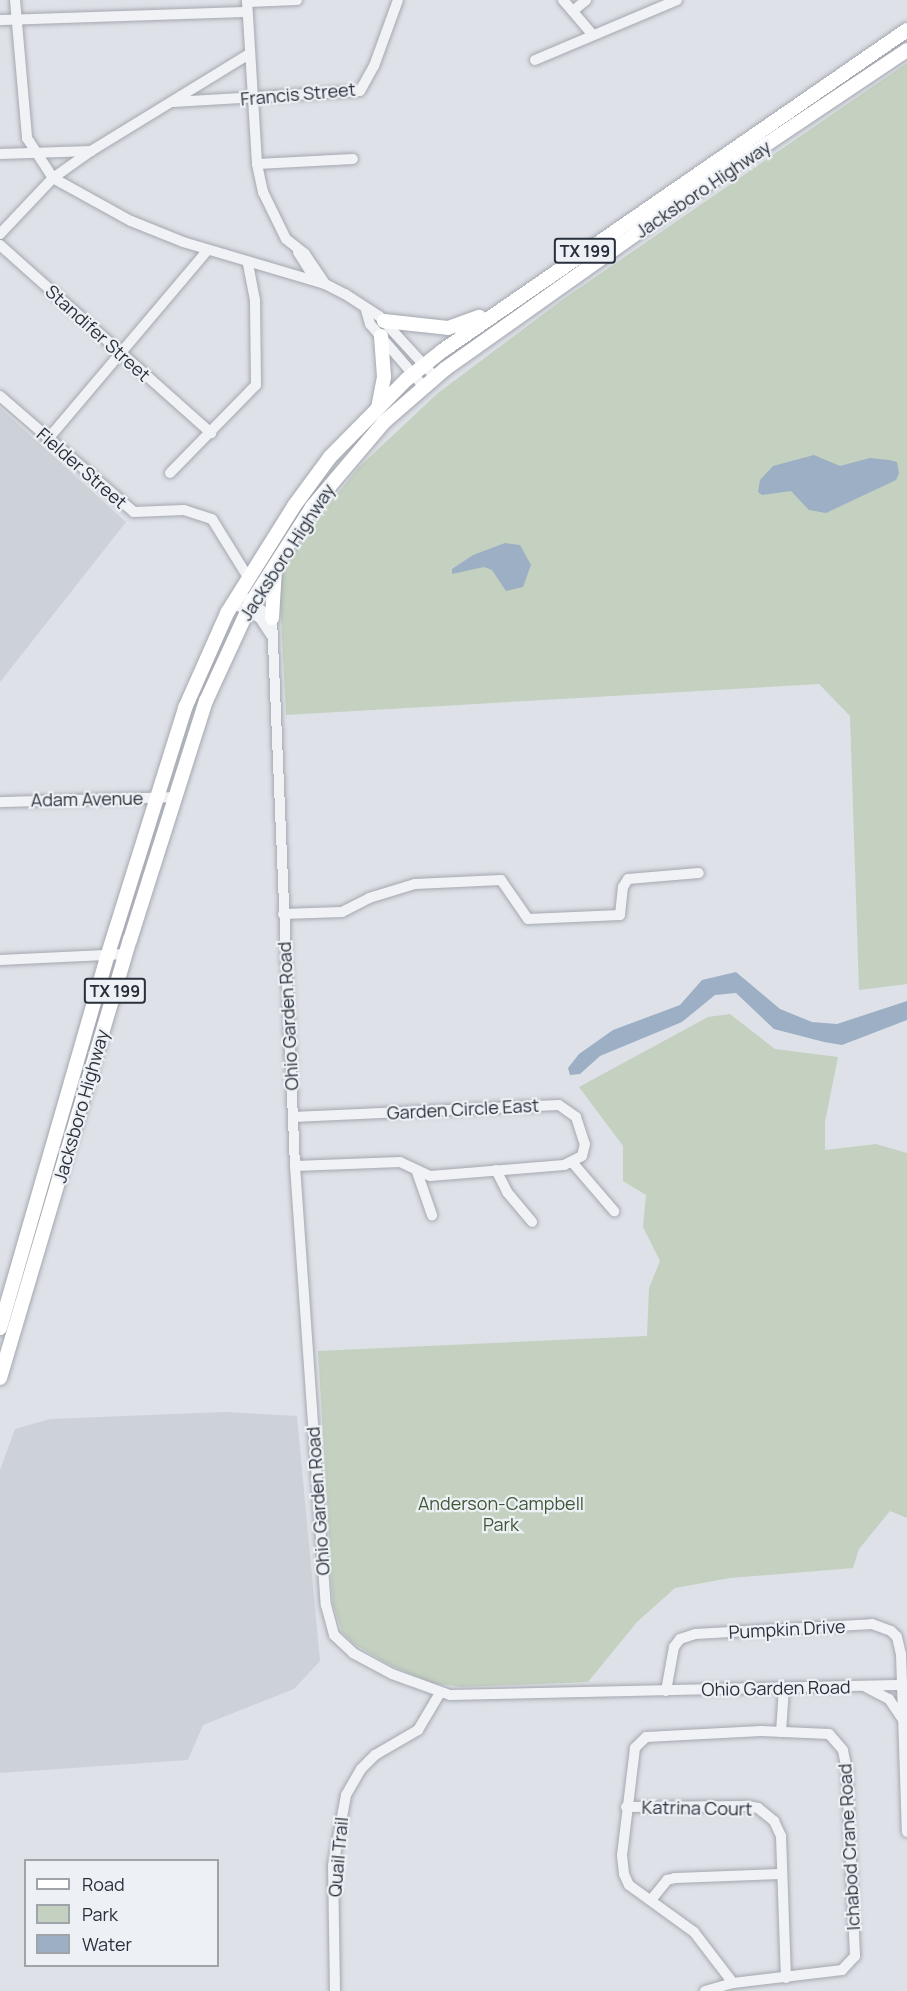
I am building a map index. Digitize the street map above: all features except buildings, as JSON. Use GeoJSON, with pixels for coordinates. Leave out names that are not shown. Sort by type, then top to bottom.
{"type":"FeatureCollection","features":[{"type":"Feature","properties":{"kind":"main road","name":"Jacksboro Highway"},"geometry":{"type":"LineString","coordinates":[[0,1328],[108,954],[195,680],[248,577],[330,458],[377,408],[419,369],[516,298],[907,30]]}},
{"type":"Feature","properties":{"kind":"main road","name":"Jacksboro Highway"},"geometry":{"type":"LineString","coordinates":[[0,1378],[126,954],[206,701],[250,606],[312,507],[384,422],[430,382],[710,183],[907,50]]}},
{"type":"Feature","properties":{"kind":"main road"},"geometry":{"type":"LineString","coordinates":[[702,170],[710,183]]}},
{"type":"Feature","properties":{"kind":"main road"},"geometry":{"type":"LineString","coordinates":[[384,321],[454,327],[516,298]]}},
{"type":"Feature","properties":{"kind":"main road"},"geometry":{"type":"LineString","coordinates":[[377,408],[384,377],[381,336]]}},
{"type":"Feature","properties":{"kind":"main road"},"geometry":{"type":"LineString","coordinates":[[272,618],[276,564]]}},
{"type":"Feature","properties":{"kind":"main road"},"geometry":{"type":"LineString","coordinates":[[51,1154],[66,1159]]}},
{"type":"Feature","properties":{"kind":"street"},"geometry":{"type":"LineString","coordinates":[[15,0],[22,111],[34,152],[53,178],[131,220],[206,252],[320,282],[384,321],[430,382]]}},
{"type":"Feature","properties":{"kind":"street"},"geometry":{"type":"LineString","coordinates":[[0,20],[297,0]]}},
{"type":"Feature","properties":{"kind":"street","name":"Francis Street"},"geometry":{"type":"LineString","coordinates":[[173,102],[364,89],[398,0]]}},
{"type":"Feature","properties":{"kind":"street"},"geometry":{"type":"LineString","coordinates":[[563,0],[593,35]]}},
{"type":"Feature","properties":{"kind":"street"},"geometry":{"type":"LineString","coordinates":[[573,11],[586,0]]}},
{"type":"Feature","properties":{"kind":"street"},"geometry":{"type":"LineString","coordinates":[[535,60],[677,0]]}},
{"type":"Feature","properties":{"kind":"street"},"geometry":{"type":"LineString","coordinates":[[247,5],[256,164],[268,207],[298,252],[305,254],[320,282]]}},
{"type":"Feature","properties":{"kind":"street"},"geometry":{"type":"LineString","coordinates":[[0,234],[53,178],[91,150],[249,54]]}},
{"type":"Feature","properties":{"kind":"street"},"geometry":{"type":"LineString","coordinates":[[0,154],[91,150]]}},
{"type":"Feature","properties":{"kind":"street"},"geometry":{"type":"LineString","coordinates":[[256,164],[353,159]]}},
{"type":"Feature","properties":{"kind":"street","name":"Standifer Street"},"geometry":{"type":"LineString","coordinates":[[0,245],[211,433]]}},
{"type":"Feature","properties":{"kind":"street"},"geometry":{"type":"LineString","coordinates":[[48,439],[206,252]]}},
{"type":"Feature","properties":{"kind":"street"},"geometry":{"type":"LineString","coordinates":[[170,473],[256,386],[256,324],[248,264]]}},
{"type":"Feature","properties":{"kind":"street"},"geometry":{"type":"LineString","coordinates":[[366,310],[370,324],[419,369]]}},
{"type":"Feature","properties":{"kind":"street","name":"Fielder Street"},"geometry":{"type":"LineString","coordinates":[[0,396],[134,512],[184,510],[212,519],[248,577]]}},
{"type":"Feature","properties":{"kind":"street"},"geometry":{"type":"LineString","coordinates":[[236,598],[272,618]]}},
{"type":"Feature","properties":{"kind":"street"},"geometry":{"type":"LineString","coordinates":[[250,606],[272,638]]}},
{"type":"Feature","properties":{"kind":"street","name":"Ohio Garden Road"},"geometry":{"type":"LineString","coordinates":[[272,618],[292,1117],[329,1621],[334,1635],[353,1653],[414,1685],[440,1693],[666,1691],[904,1685]]}},
{"type":"Feature","properties":{"kind":"street","name":"Adam Avenue"},"geometry":{"type":"LineString","coordinates":[[0,802],[174,797]]}},
{"type":"Feature","properties":{"kind":"street"},"geometry":{"type":"LineString","coordinates":[[283,914],[342,912],[369,898],[415,884],[501,880],[528,918],[620,915],[623,887],[628,879],[699,873]]}},
{"type":"Feature","properties":{"kind":"street"},"geometry":{"type":"LineString","coordinates":[[0,960],[126,954]]}},
{"type":"Feature","properties":{"kind":"street","name":"Garden Circle East"},"geometry":{"type":"LineString","coordinates":[[292,1117],[559,1106],[576,1117],[585,1138],[582,1155],[572,1162]]}},
{"type":"Feature","properties":{"kind":"street"},"geometry":{"type":"LineString","coordinates":[[295,1166],[400,1162],[417,1172],[430,1176],[572,1162],[614,1211]]}},
{"type":"Feature","properties":{"kind":"street"},"geometry":{"type":"LineString","coordinates":[[496,1170],[507,1192],[532,1222]]}},
{"type":"Feature","properties":{"kind":"street"},"geometry":{"type":"LineString","coordinates":[[417,1172],[432,1215]]}},
{"type":"Feature","properties":{"kind":"street","name":"Pumpkin Drive"},"geometry":{"type":"LineString","coordinates":[[666,1691],[674,1647],[686,1636],[872,1624],[897,1637],[904,1685]]}},
{"type":"Feature","properties":{"kind":"street"},"geometry":{"type":"LineString","coordinates":[[904,1685],[902,1719],[907,1832]]}},
{"type":"Feature","properties":{"kind":"street"},"geometry":{"type":"LineString","coordinates":[[863,1686],[889,1700],[902,1719]]}},
{"type":"Feature","properties":{"kind":"street"},"geometry":{"type":"LineString","coordinates":[[733,1983],[694,1932],[629,1885],[624,1875],[626,1807],[635,1748],[646,1737],[782,1732],[784,1688]]}},
{"type":"Feature","properties":{"kind":"street","name":"Quail Trail"},"geometry":{"type":"LineString","coordinates":[[335,1991],[333,1866],[346,1795],[361,1769],[375,1755],[418,1730],[440,1693]]}},
{"type":"Feature","properties":{"kind":"street","name":"Ichabod Crane Road"},"geometry":{"type":"LineString","coordinates":[[782,1732],[829,1734],[837,1741],[847,1771],[855,1956],[842,1970],[786,1978]]}},
{"type":"Feature","properties":{"kind":"street","name":"Katrina Court"},"geometry":{"type":"LineString","coordinates":[[626,1807],[748,1806],[767,1813],[781,1836],[781,1874]]}},
{"type":"Feature","properties":{"kind":"street"},"geometry":{"type":"LineString","coordinates":[[651,1900],[667,1880],[675,1878],[781,1874],[786,1978],[733,1983],[705,1991]]}},
{"type":"Feature","properties":{"kind":"shaded area"},"geometry":{"type":"Polygon","coordinates":[[[0,408],[126,522],[0,682],[0,408]]]}},
{"type":"Feature","properties":{"kind":"shaded area"},"geometry":{"type":"Polygon","coordinates":[[[225,1412],[297,1416],[320,1661],[294,1689],[203,1725],[188,1760],[0,1773],[0,1470],[15,1429],[50,1419],[225,1412]]]}},
{"type":"Feature","properties":{"kind":"green space"},"geometry":{"type":"Polygon","coordinates":[[[907,63],[907,984],[859,990],[850,716],[819,684],[286,715],[279,581],[304,536],[358,468],[438,393],[562,300],[907,63]]]}},
{"type":"Feature","properties":{"kind":"green space","name":"Anderson-Campbell Park"},"geometry":{"type":"Polygon","coordinates":[[[730,1014],[775,1049],[838,1057],[825,1122],[825,1150],[876,1144],[907,1153],[907,1518],[890,1511],[859,1549],[853,1568],[730,1578],[675,1588],[637,1622],[588,1682],[461,1687],[431,1683],[388,1664],[354,1644],[342,1632],[333,1604],[318,1351],[647,1336],[649,1288],[660,1261],[643,1227],[646,1195],[623,1181],[623,1146],[579,1087],[708,1017],[730,1014]]]}},
{"type":"Feature","properties":{"kind":"water"},"geometry":{"type":"Polygon","coordinates":[[[814,455],[840,466],[870,458],[889,460],[897,462],[899,473],[896,480],[826,513],[809,510],[791,491],[762,495],[758,492],[760,480],[773,466],[814,455]]]}},
{"type":"Feature","properties":{"kind":"water"},"geometry":{"type":"Polygon","coordinates":[[[505,543],[520,545],[531,565],[523,587],[506,591],[492,570],[484,567],[452,574],[452,569],[473,555],[505,543]]]}},
{"type":"Feature","properties":{"kind":"water"},"geometry":{"type":"Polygon","coordinates":[[[736,972],[780,1009],[812,1022],[837,1024],[907,1001],[907,1020],[842,1045],[774,1029],[736,993],[715,995],[682,1022],[600,1056],[580,1074],[570,1075],[568,1068],[579,1054],[613,1030],[680,1005],[702,980],[736,972]]]}}]}
